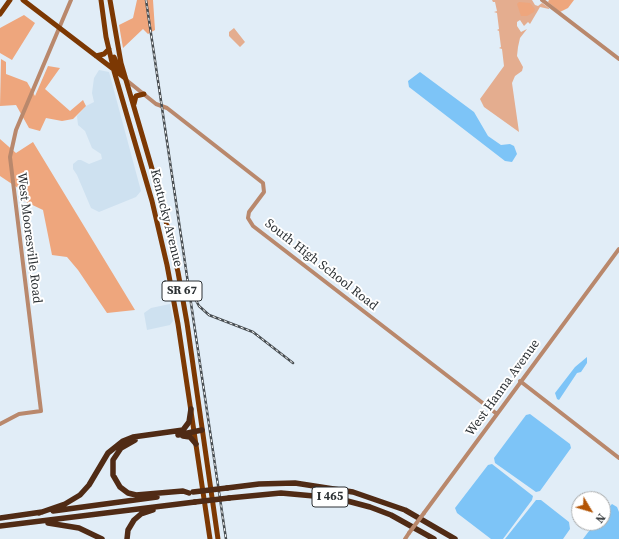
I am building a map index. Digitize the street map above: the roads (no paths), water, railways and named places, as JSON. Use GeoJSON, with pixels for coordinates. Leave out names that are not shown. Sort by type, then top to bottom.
{"type":"FeatureCollection","features":[{"type":"Feature","properties":{"kind":"highway","name":"SR 67"},"geometry":{"type":"LineString","coordinates":[[181,431],[188,424],[191,409]]}},
{"type":"Feature","properties":{"kind":"highway"},"geometry":{"type":"LineString","coordinates":[[191,492],[132,494],[120,487],[113,475],[113,460],[124,445],[136,440],[202,430]]}},
{"type":"Feature","properties":{"kind":"highway"},"geometry":{"type":"LineString","coordinates":[[39,513],[65,504],[80,495],[89,486],[106,456],[119,443],[133,437],[181,431],[194,431]]}},
{"type":"Feature","properties":{"kind":"highway"},"geometry":{"type":"LineString","coordinates":[[175,435],[189,436],[196,444]]}},
{"type":"Feature","properties":{"kind":"highway","name":"I 465"},"geometry":{"type":"LineString","coordinates":[[0,518],[191,492],[284,483],[339,488],[368,496],[394,505],[420,518],[450,539]]}},
{"type":"Feature","properties":{"kind":"highway","name":"I 465"},"geometry":{"type":"LineString","coordinates":[[0,526],[166,505],[282,493],[323,496],[370,507],[399,519],[432,539]]}},
{"type":"Feature","properties":{"kind":"highway"},"geometry":{"type":"LineString","coordinates":[[127,539],[130,526],[137,517],[166,505]]}},
{"type":"Feature","properties":{"kind":"highway"},"geometry":{"type":"LineString","coordinates":[[34,522],[72,526],[87,531],[102,539]]}},
{"type":"Feature","properties":{"kind":"highway"},"geometry":{"type":"LineString","coordinates":[[442,532],[455,539]]}},
{"type":"Feature","properties":{"kind":"main road"},"geometry":{"type":"LineString","coordinates":[[0,14],[10,0]]}},
{"type":"Feature","properties":{"kind":"main road","name":"South High School Road"},"geometry":{"type":"LineString","coordinates":[[23,0],[125,79]]}},
{"type":"Feature","properties":{"kind":"main road","name":"Kentucky Avenue"},"geometry":{"type":"LineString","coordinates":[[101,0],[109,49],[164,248],[176,313],[210,539]]}},
{"type":"Feature","properties":{"kind":"main road","name":"Kentucky Avenue"},"geometry":{"type":"LineString","coordinates":[[110,0],[117,44],[125,79],[160,196],[178,272],[218,539]]}},
{"type":"Feature","properties":{"kind":"main road"},"geometry":{"type":"LineString","coordinates":[[103,15],[106,19],[116,62],[125,79]]}},
{"type":"Feature","properties":{"kind":"main road"},"geometry":{"type":"LineString","coordinates":[[96,56],[104,54],[109,49]]}},
{"type":"Feature","properties":{"kind":"main road"},"geometry":{"type":"LineString","coordinates":[[115,72],[123,84],[134,117],[137,119]]}},
{"type":"Feature","properties":{"kind":"main road"},"geometry":{"type":"LineString","coordinates":[[134,109],[135,98],[144,93]]}},
{"type":"Feature","properties":{"kind":"street","name":"West Mooresville Road"},"geometry":{"type":"LineString","coordinates":[[0,424],[19,414],[41,411],[10,159],[16,132],[71,0]]}},
{"type":"Feature","properties":{"kind":"street"},"geometry":{"type":"LineString","coordinates":[[542,0],[619,60]]}},
{"type":"Feature","properties":{"kind":"street","name":"South High School Road"},"geometry":{"type":"LineString","coordinates":[[125,79],[143,91],[158,106],[167,108],[263,183],[264,192],[249,212],[248,218],[253,226],[497,414]]}},
{"type":"Feature","properties":{"kind":"street","name":"West Hanna Avenue"},"geometry":{"type":"LineString","coordinates":[[405,539],[619,249]]}},
{"type":"Feature","properties":{"kind":"street"},"geometry":{"type":"LineString","coordinates":[[520,382],[619,458]]}},
{"type":"Feature","properties":{"kind":"water"},"geometry":{"type":"Polygon","coordinates":[[[420,72],[474,112],[488,136],[501,145],[510,144],[514,146],[517,154],[512,162],[505,161],[409,87],[408,81],[420,72]]]}},
{"type":"Feature","properties":{"kind":"water"},"geometry":{"type":"Polygon","coordinates":[[[587,357],[587,363],[581,372],[577,373],[559,400],[557,399],[555,393],[575,367],[587,357]]]}},
{"type":"Feature","properties":{"kind":"water"},"geometry":{"type":"Polygon","coordinates":[[[530,414],[570,444],[571,448],[540,491],[536,492],[495,463],[494,458],[526,415],[530,414]]]}},
{"type":"Feature","properties":{"kind":"water"},"geometry":{"type":"Polygon","coordinates":[[[492,464],[533,496],[532,500],[503,539],[491,539],[457,513],[455,508],[488,465],[492,464]]]}},
{"type":"Feature","properties":{"kind":"water"},"geometry":{"type":"Polygon","coordinates":[[[536,500],[541,500],[569,522],[570,529],[563,539],[505,539],[536,500]]]}},
{"type":"Feature","properties":{"kind":"water"},"geometry":{"type":"Polygon","coordinates":[[[612,504],[617,507],[619,512],[619,539],[583,539],[589,531],[611,531],[612,504]]]}},
{"type":"Feature","properties":{"kind":"railway"},"geometry":{"type":"LineString","coordinates":[[146,0],[226,539]]}},
{"type":"Feature","properties":{"kind":"railway"},"geometry":{"type":"LineString","coordinates":[[193,295],[199,306],[209,315],[253,332],[293,363]]}}]}
